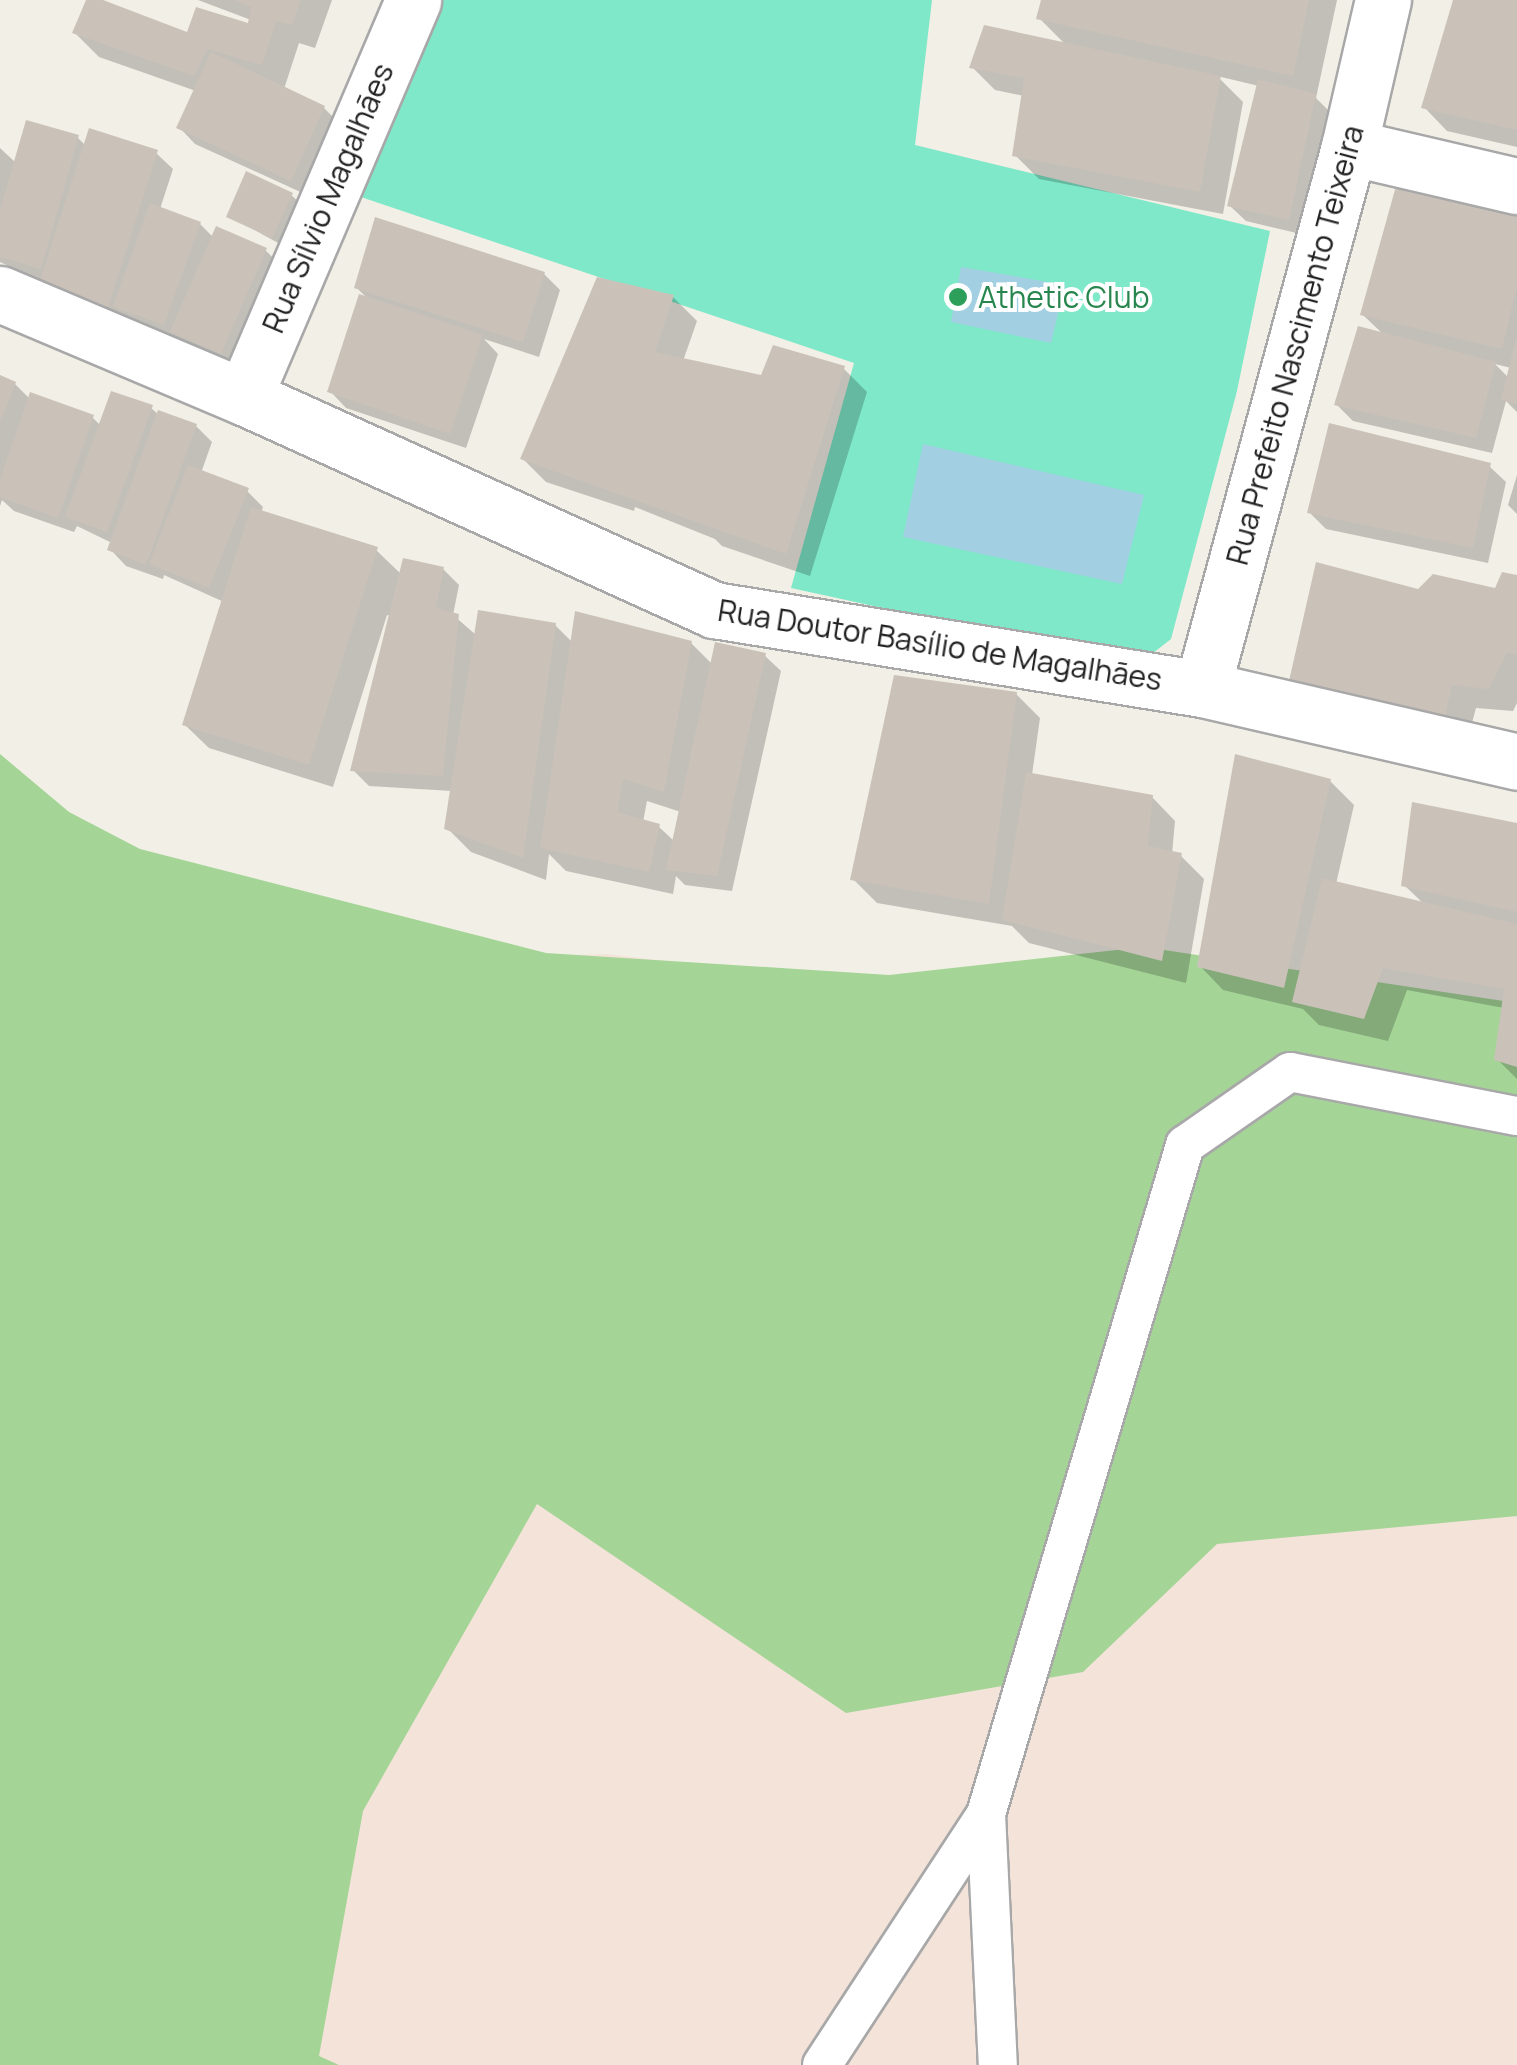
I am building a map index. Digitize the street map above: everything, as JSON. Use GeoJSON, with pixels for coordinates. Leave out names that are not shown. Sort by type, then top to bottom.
{"type":"FeatureCollection","features":[{"type":"Feature","properties":{"kind":"street","name":"Rua Sílvio Magalhães"},"geometry":{"type":"LineString","coordinates":[[244,397],[412,0]]}},
{"type":"Feature","properties":{"kind":"street","name":"Rua Prefeito Nascimento Teixeira"},"geometry":{"type":"LineString","coordinates":[[1202,688],[1350,147],[1383,0]]}},
{"type":"Feature","properties":{"kind":"street"},"geometry":{"type":"LineString","coordinates":[[1350,147],[1517,186]]}},
{"type":"Feature","properties":{"kind":"street","name":"Rua Doutor Basílio de Magalhães"},"geometry":{"type":"LineString","coordinates":[[0,294],[244,397],[714,610],[1202,688],[1517,762]]}},
{"type":"Feature","properties":{"kind":"lane"},"geometry":{"type":"LineString","coordinates":[[822,2065],[986,1814],[1185,1145],[1290,1072],[1517,1116]]}},
{"type":"Feature","properties":{"kind":"lane"},"geometry":{"type":"LineString","coordinates":[[986,1814],[998,2065]]}},
{"type":"Feature","properties":{"kind":"shaded area"},"geometry":{"type":"Polygon","coordinates":[[[608,954],[1374,1050],[1517,1082],[1517,2065],[0,2065],[0,970],[608,954]]]}},
{"type":"Feature","properties":{"kind":"green space","name":"Athetic Club"},"geometry":{"type":"Polygon","coordinates":[[[434,0],[932,0],[915,145],[1270,231],[1237,391],[1171,639],[1139,664],[791,588],[854,363],[349,193],[434,0]]]}},
{"type":"Feature","properties":{"kind":"green space"},"geometry":{"type":"Polygon","coordinates":[[[0,754],[69,812],[140,849],[546,953],[889,975],[1144,947],[1517,1003],[1517,1516],[1217,1544],[1083,1672],[846,1713],[537,1504],[363,1811],[319,2056],[339,2065],[0,2065],[0,754]]]}},
{"type":"Feature","properties":{"kind":"water"},"geometry":{"type":"Polygon","coordinates":[[[961,267],[1065,285],[1051,343],[951,322],[961,267]]]}},
{"type":"Feature","properties":{"kind":"water"},"geometry":{"type":"Polygon","coordinates":[[[923,444],[1144,495],[1122,584],[903,537],[923,444]]]}},
{"type":"Feature","properties":{"kind":"building"},"geometry":{"type":"Polygon","coordinates":[[[86,0],[103,0],[187,32],[196,7],[248,23],[251,7],[234,0],[301,0],[292,25],[276,21],[262,65],[207,49],[194,76],[72,33],[86,0]]]}},
{"type":"Feature","properties":{"kind":"building"},"geometry":{"type":"Polygon","coordinates":[[[1041,0],[1309,0],[1293,76],[1036,19],[1041,0]]]}},
{"type":"Feature","properties":{"kind":"building"},"geometry":{"type":"Polygon","coordinates":[[[1453,0],[1517,0],[1517,130],[1421,108],[1453,0]]]}},
{"type":"Feature","properties":{"kind":"building"},"geometry":{"type":"Polygon","coordinates":[[[984,25],[1221,76],[1200,192],[1012,156],[1024,78],[969,68],[984,25]]]}},
{"type":"Feature","properties":{"kind":"building"},"geometry":{"type":"Polygon","coordinates":[[[211,52],[325,106],[291,181],[176,128],[211,52]]]}},
{"type":"Feature","properties":{"kind":"building"},"geometry":{"type":"Polygon","coordinates":[[[1258,79],[1316,94],[1289,220],[1227,206],[1258,79]]]}},
{"type":"Feature","properties":{"kind":"building"},"geometry":{"type":"Polygon","coordinates":[[[26,120],[79,135],[41,269],[0,257],[0,210],[26,120]]]}},
{"type":"Feature","properties":{"kind":"building"},"geometry":{"type":"Polygon","coordinates":[[[89,128],[158,150],[108,307],[39,284],[89,128]]]}},
{"type":"Feature","properties":{"kind":"building"},"geometry":{"type":"Polygon","coordinates":[[[246,171],[293,193],[272,238],[226,217],[246,171]]]}},
{"type":"Feature","properties":{"kind":"building"},"geometry":{"type":"Polygon","coordinates":[[[1396,186],[1517,192],[1517,286],[1502,349],[1360,315],[1396,186]]]}},
{"type":"Feature","properties":{"kind":"building"},"geometry":{"type":"Polygon","coordinates":[[[150,203],[201,222],[164,325],[113,307],[150,203]]]}},
{"type":"Feature","properties":{"kind":"building"},"geometry":{"type":"Polygon","coordinates":[[[375,217],[545,272],[523,342],[354,288],[375,217]]]}},
{"type":"Feature","properties":{"kind":"building"},"geometry":{"type":"Polygon","coordinates":[[[216,226],[267,248],[221,354],[170,332],[216,226]]]}},
{"type":"Feature","properties":{"kind":"building"},"geometry":{"type":"Polygon","coordinates":[[[597,277],[674,295],[655,352],[761,375],[773,345],[845,366],[786,554],[520,459],[597,277]]]}},
{"type":"Feature","properties":{"kind":"building"},"geometry":{"type":"Polygon","coordinates":[[[359,294],[483,335],[450,434],[327,392],[359,294]]]}},
{"type":"Feature","properties":{"kind":"building"},"geometry":{"type":"Polygon","coordinates":[[[1358,326],[1496,362],[1476,438],[1334,405],[1358,326]]]}},
{"type":"Feature","properties":{"kind":"building"},"geometry":{"type":"Polygon","coordinates":[[[1517,338],[1517,404],[1501,400],[1517,338]]]}},
{"type":"Feature","properties":{"kind":"building"},"geometry":{"type":"Polygon","coordinates":[[[0,375],[16,382],[0,423],[0,375]]]}},
{"type":"Feature","properties":{"kind":"building"},"geometry":{"type":"Polygon","coordinates":[[[111,391],[153,405],[107,532],[65,517],[111,391]]]}},
{"type":"Feature","properties":{"kind":"building"},"geometry":{"type":"Polygon","coordinates":[[[30,392],[94,415],[58,518],[0,497],[0,480],[30,392]]]}},
{"type":"Feature","properties":{"kind":"building"},"geometry":{"type":"Polygon","coordinates":[[[158,410],[197,424],[146,565],[107,550],[158,410]]]}},
{"type":"Feature","properties":{"kind":"building"},"geometry":{"type":"Polygon","coordinates":[[[1329,423],[1491,463],[1473,548],[1307,513],[1329,423]]]}},
{"type":"Feature","properties":{"kind":"building"},"geometry":{"type":"Polygon","coordinates":[[[188,465],[249,488],[209,588],[149,564],[188,465]]]}},
{"type":"Feature","properties":{"kind":"building"},"geometry":{"type":"Polygon","coordinates":[[[251,507],[378,547],[309,765],[182,725],[251,507]]]}},
{"type":"Feature","properties":{"kind":"building"},"geometry":{"type":"Polygon","coordinates":[[[403,558],[444,567],[436,608],[459,614],[443,776],[350,771],[403,558]]]}},
{"type":"Feature","properties":{"kind":"building"},"geometry":{"type":"Polygon","coordinates":[[[1316,562],[1418,589],[1433,574],[1495,588],[1502,572],[1517,575],[1517,655],[1507,652],[1489,689],[1452,685],[1445,716],[1289,681],[1316,562]]]}},
{"type":"Feature","properties":{"kind":"building"},"geometry":{"type":"Polygon","coordinates":[[[478,610],[556,623],[523,858],[444,829],[478,610]]]}},
{"type":"Feature","properties":{"kind":"building"},"geometry":{"type":"Polygon","coordinates":[[[575,611],[692,641],[664,792],[623,779],[617,812],[660,824],[649,872],[540,848],[575,611]]]}},
{"type":"Feature","properties":{"kind":"building"},"geometry":{"type":"Polygon","coordinates":[[[715,642],[766,653],[717,876],[666,870],[715,642]]]}},
{"type":"Feature","properties":{"kind":"building"},"geometry":{"type":"Polygon","coordinates":[[[894,675],[1017,692],[989,904],[850,880],[894,675]]]}},
{"type":"Feature","properties":{"kind":"building"},"geometry":{"type":"Polygon","coordinates":[[[1235,754],[1331,779],[1284,988],[1197,967],[1235,754]]]}},
{"type":"Feature","properties":{"kind":"building"},"geometry":{"type":"Polygon","coordinates":[[[1026,772],[1153,795],[1148,846],[1182,853],[1162,961],[1002,920],[1026,772]]]}},
{"type":"Feature","properties":{"kind":"building"},"geometry":{"type":"Polygon","coordinates":[[[1412,802],[1517,823],[1517,912],[1401,886],[1412,802]]]}},
{"type":"Feature","properties":{"kind":"building"},"geometry":{"type":"Polygon","coordinates":[[[1322,878],[1517,924],[1517,1067],[1494,1060],[1504,989],[1383,968],[1364,1019],[1292,1002],[1322,878]]]}},
{"type":"Feature","properties":{"kind":"place","name":"Athetic Club"},"geometry":{"type":"Point","coordinates":[958,297]}}]}
